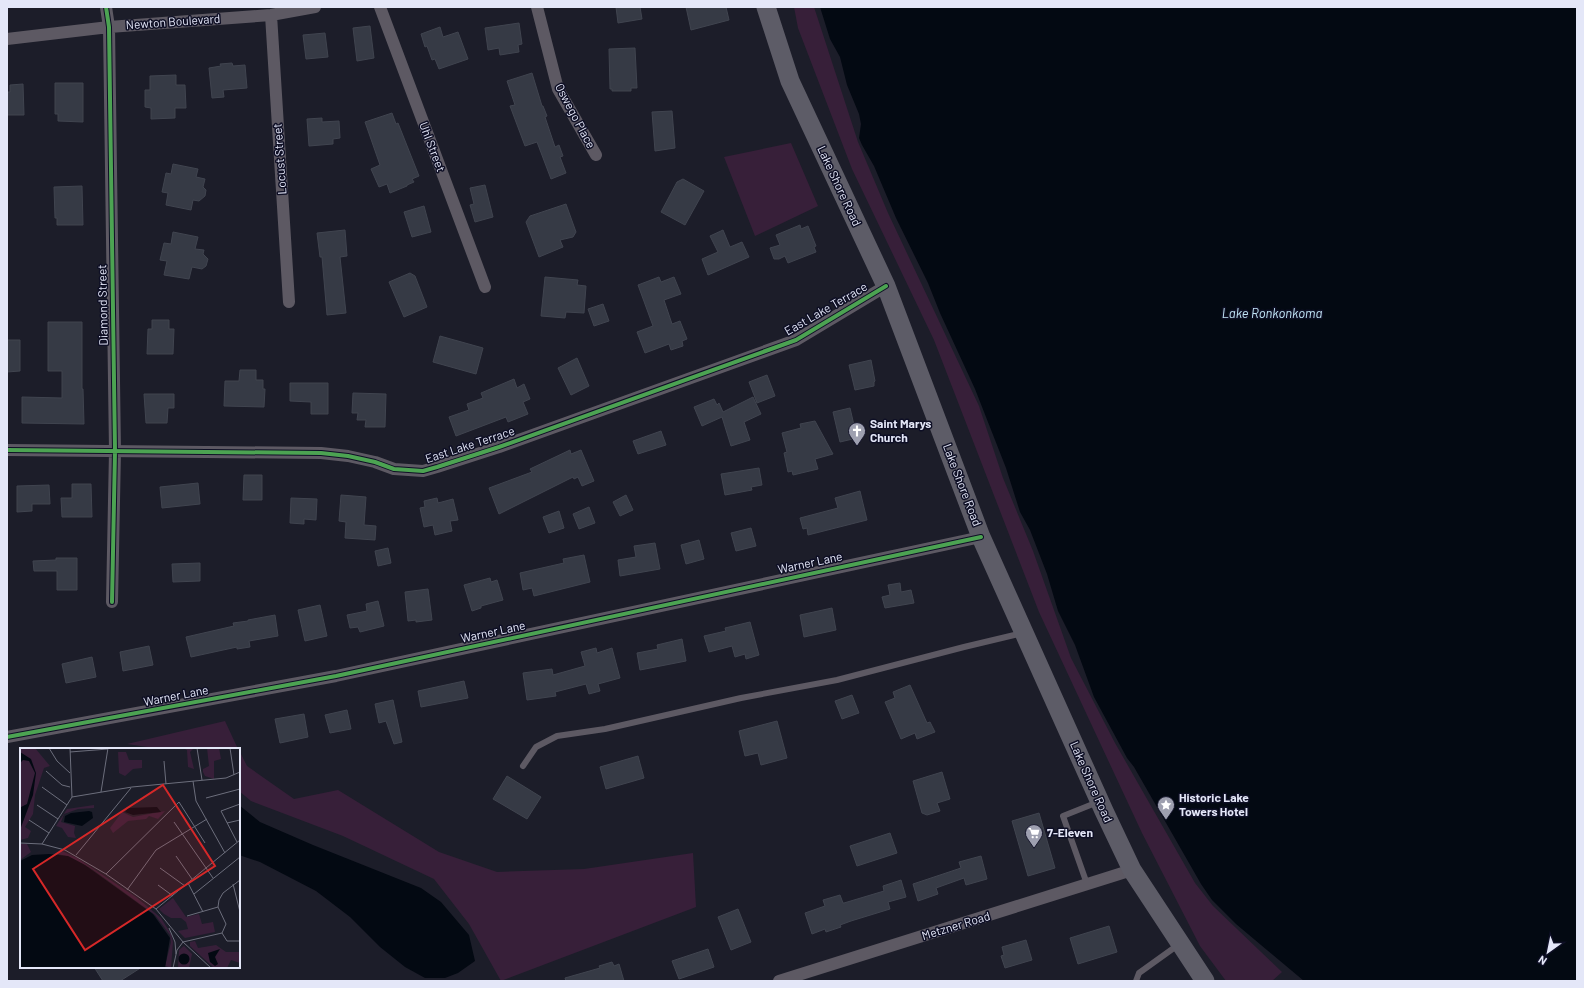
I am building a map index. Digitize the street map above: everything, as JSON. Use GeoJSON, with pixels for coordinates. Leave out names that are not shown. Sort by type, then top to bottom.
{"type":"FeatureCollection","features":[{"type":"Feature","properties":{"kind":"main road","name":"Lake Shore Road"},"geometry":{"type":"LineString","coordinates":[[766,7],[790,81],[886,286],[981,537],[1100,802],[1132,870],[1205,981]]}},
{"type":"Feature","properties":{"kind":"street","name":"Diamond Street"},"geometry":{"type":"LineString","coordinates":[[106,7],[109,28],[115,451],[112,602]]}},
{"type":"Feature","properties":{"kind":"street","name":"Newton Boulevard"},"geometry":{"type":"LineString","coordinates":[[7,39],[109,28],[271,15],[315,7]]}},
{"type":"Feature","properties":{"kind":"street","name":"Uhl Street"},"geometry":{"type":"LineString","coordinates":[[380,7],[485,287]]}},
{"type":"Feature","properties":{"kind":"street","name":"Oswego Place"},"geometry":{"type":"LineString","coordinates":[[536,7],[558,89],[596,155]]}},
{"type":"Feature","properties":{"kind":"street","name":"Locust Street"},"geometry":{"type":"LineString","coordinates":[[271,15],[289,302]]}},
{"type":"Feature","properties":{"kind":"street","name":"East Lake Terrace"},"geometry":{"type":"LineString","coordinates":[[7,450],[321,453],[348,456],[375,462],[394,469],[423,471],[498,447],[796,340],[886,286]]}},
{"type":"Feature","properties":{"kind":"street","name":"Warner Lane"},"geometry":{"type":"LineString","coordinates":[[7,737],[336,676],[981,537]]}},
{"type":"Feature","properties":{"kind":"street","name":"Metzner Road"},"geometry":{"type":"LineString","coordinates":[[779,981],[1132,870]]}},
{"type":"Feature","properties":{"kind":"lane"},"geometry":{"type":"LineString","coordinates":[[523,766],[536,747],[557,736],[605,729],[741,698],[837,680],[949,650],[1024,633]]}},
{"type":"Feature","properties":{"kind":"lane"},"geometry":{"type":"LineString","coordinates":[[1087,884],[1063,816],[1100,802]]}},
{"type":"Feature","properties":{"kind":"lane"},"geometry":{"type":"LineString","coordinates":[[1136,981],[1139,973],[1179,943]]}},
{"type":"Feature","properties":{"kind":"shaded area"},"geometry":{"type":"Polygon","coordinates":[[[794,7],[814,7],[858,142],[888,213],[979,406],[1003,478],[1033,551],[1071,658],[1115,743],[1195,883],[1213,906],[1282,972],[1272,981],[1226,981],[1200,946],[1142,833],[1039,612],[934,340],[852,169],[798,28],[794,7]]]}},
{"type":"Feature","properties":{"kind":"shaded area"},"geometry":{"type":"Polygon","coordinates":[[[791,143],[818,206],[755,236],[724,157],[791,143]]]}},
{"type":"Feature","properties":{"kind":"shaded area"},"geometry":{"type":"Polygon","coordinates":[[[225,721],[238,748],[154,748],[127,744],[225,721]]]}},
{"type":"Feature","properties":{"kind":"shaded area"},"geometry":{"type":"Polygon","coordinates":[[[240,752],[247,766],[294,799],[338,790],[439,852],[497,872],[584,869],[693,853],[696,907],[501,981],[469,924],[434,879],[343,836],[251,801],[240,792],[240,752]]]}},
{"type":"Feature","properties":{"kind":"water","name":"Lake Ronkonkoma"},"geometry":{"type":"Polygon","coordinates":[[[820,7],[1577,7],[1577,981],[1304,981],[1236,924],[1212,900],[1201,884],[1134,767],[1127,758],[1094,697],[1075,645],[1058,611],[1047,574],[1030,530],[1020,512],[1006,468],[975,389],[928,283],[896,218],[874,166],[859,138],[861,124],[859,114],[847,85],[840,57],[830,39],[820,7]]]}},
{"type":"Feature","properties":{"kind":"water"},"geometry":{"type":"Polygon","coordinates":[[[240,806],[260,822],[421,888],[441,902],[469,935],[475,961],[458,973],[445,978],[425,978],[405,967],[380,947],[350,917],[316,891],[260,862],[240,855],[240,806]]]}},
{"type":"Feature","properties":{"kind":"building"},"geometry":{"type":"Polygon","coordinates":[[[616,7],[640,7],[642,19],[618,23],[616,7]]]}},
{"type":"Feature","properties":{"kind":"building"},"geometry":{"type":"Polygon","coordinates":[[[686,7],[726,7],[729,20],[691,30],[686,7]]]}},
{"type":"Feature","properties":{"kind":"building"},"geometry":{"type":"Polygon","coordinates":[[[519,23],[522,44],[518,45],[519,52],[500,55],[499,48],[488,50],[485,28],[519,23]]]}},
{"type":"Feature","properties":{"kind":"building"},"geometry":{"type":"Polygon","coordinates":[[[370,26],[374,58],[357,61],[353,28],[370,26]]]}},
{"type":"Feature","properties":{"kind":"building"},"geometry":{"type":"Polygon","coordinates":[[[440,27],[443,37],[458,32],[468,59],[439,69],[435,59],[432,60],[427,46],[425,47],[421,34],[440,27]]]}},
{"type":"Feature","properties":{"kind":"building"},"geometry":{"type":"Polygon","coordinates":[[[325,33],[328,57],[306,59],[303,35],[325,33]]]}},
{"type":"Feature","properties":{"kind":"building"},"geometry":{"type":"Polygon","coordinates":[[[635,48],[637,88],[631,88],[631,91],[612,91],[612,89],[610,89],[609,49],[635,48]]]}},
{"type":"Feature","properties":{"kind":"building"},"geometry":{"type":"Polygon","coordinates":[[[232,63],[233,66],[245,65],[247,88],[223,90],[224,97],[212,98],[209,68],[221,66],[220,64],[232,63]]]}},
{"type":"Feature","properties":{"kind":"building"},"geometry":{"type":"Polygon","coordinates":[[[532,73],[542,106],[547,116],[545,117],[555,147],[559,145],[563,156],[560,157],[566,173],[551,179],[537,142],[525,146],[510,106],[515,105],[507,81],[532,73]]]}},
{"type":"Feature","properties":{"kind":"building"},"geometry":{"type":"Polygon","coordinates":[[[176,75],[176,85],[185,85],[186,108],[175,108],[175,118],[151,119],[151,108],[145,107],[145,90],[150,90],[150,76],[176,75]]]}},
{"type":"Feature","properties":{"kind":"building"},"geometry":{"type":"Polygon","coordinates":[[[55,83],[83,83],[83,122],[58,121],[58,114],[55,114],[55,83]]]}},
{"type":"Feature","properties":{"kind":"building"},"geometry":{"type":"Polygon","coordinates":[[[23,84],[24,115],[7,115],[7,92],[10,92],[10,85],[23,84]]]}},
{"type":"Feature","properties":{"kind":"building"},"geometry":{"type":"Polygon","coordinates":[[[672,111],[675,148],[655,151],[652,112],[672,111]]]}},
{"type":"Feature","properties":{"kind":"building"},"geometry":{"type":"Polygon","coordinates":[[[392,113],[396,124],[398,123],[419,176],[412,179],[414,182],[390,193],[387,184],[379,187],[371,169],[380,165],[365,122],[392,113]]]}},
{"type":"Feature","properties":{"kind":"building"},"geometry":{"type":"Polygon","coordinates":[[[322,118],[322,122],[339,121],[340,138],[333,139],[333,144],[309,146],[307,119],[322,118]]]}},
{"type":"Feature","properties":{"kind":"building"},"geometry":{"type":"Polygon","coordinates":[[[173,164],[198,169],[196,177],[205,179],[203,187],[206,190],[205,196],[199,201],[193,200],[191,210],[166,205],[168,193],[162,192],[166,173],[171,174],[173,164]]]}},
{"type":"Feature","properties":{"kind":"building"},"geometry":{"type":"Polygon","coordinates":[[[683,179],[704,191],[685,225],[661,212],[677,182],[683,179]]]}},
{"type":"Feature","properties":{"kind":"building"},"geometry":{"type":"Polygon","coordinates":[[[485,185],[493,217],[475,222],[470,205],[474,204],[470,188],[485,185]]]}},
{"type":"Feature","properties":{"kind":"building"},"geometry":{"type":"Polygon","coordinates":[[[82,186],[83,225],[57,225],[57,218],[55,218],[54,187],[82,186]]]}},
{"type":"Feature","properties":{"kind":"building"},"geometry":{"type":"Polygon","coordinates":[[[566,204],[576,232],[573,237],[560,240],[563,247],[539,257],[526,222],[530,216],[566,204]]]}},
{"type":"Feature","properties":{"kind":"building"},"geometry":{"type":"Polygon","coordinates":[[[424,206],[431,232],[412,237],[404,212],[424,206]]]}},
{"type":"Feature","properties":{"kind":"building"},"geometry":{"type":"Polygon","coordinates":[[[800,225],[801,229],[808,226],[816,246],[814,247],[816,252],[788,263],[785,256],[779,259],[774,259],[770,248],[780,245],[776,235],[800,225]]]}},
{"type":"Feature","properties":{"kind":"building"},"geometry":{"type":"Polygon","coordinates":[[[345,230],[347,256],[340,257],[346,313],[327,315],[322,257],[320,257],[317,233],[345,230]]]}},
{"type":"Feature","properties":{"kind":"building"},"geometry":{"type":"Polygon","coordinates":[[[723,230],[730,247],[742,242],[749,257],[708,275],[702,259],[718,252],[710,236],[723,230]]]}},
{"type":"Feature","properties":{"kind":"building"},"geometry":{"type":"Polygon","coordinates":[[[173,232],[198,237],[195,249],[204,250],[203,254],[208,259],[206,266],[202,269],[192,267],[189,279],[164,275],[167,261],[160,260],[164,243],[171,244],[173,232]]]}},
{"type":"Feature","properties":{"kind":"building"},"geometry":{"type":"Polygon","coordinates":[[[410,273],[415,276],[427,307],[404,317],[389,282],[410,273]]]}},
{"type":"Feature","properties":{"kind":"building"},"geometry":{"type":"Polygon","coordinates":[[[545,277],[578,280],[577,285],[586,286],[584,313],[566,312],[565,318],[541,316],[545,277]]]}},
{"type":"Feature","properties":{"kind":"building"},"geometry":{"type":"Polygon","coordinates":[[[659,277],[661,282],[674,277],[681,294],[664,300],[672,324],[680,321],[687,339],[682,341],[683,346],[671,350],[669,344],[645,353],[637,332],[653,326],[638,285],[659,277]]]}},
{"type":"Feature","properties":{"kind":"building"},"geometry":{"type":"Polygon","coordinates":[[[603,304],[609,321],[594,326],[588,309],[603,304]]]}},
{"type":"Feature","properties":{"kind":"building"},"geometry":{"type":"Polygon","coordinates":[[[152,320],[169,320],[169,329],[174,329],[173,354],[147,354],[148,329],[152,329],[152,320]]]}},
{"type":"Feature","properties":{"kind":"building"},"geometry":{"type":"Polygon","coordinates":[[[48,322],[82,322],[82,389],[84,424],[22,423],[22,397],[62,398],[62,371],[48,371],[48,322]]]}},
{"type":"Feature","properties":{"kind":"building"},"geometry":{"type":"Polygon","coordinates":[[[440,336],[483,348],[476,374],[433,362],[440,336]]]}},
{"type":"Feature","properties":{"kind":"building"},"geometry":{"type":"Polygon","coordinates":[[[7,340],[20,340],[20,371],[7,372],[7,340]]]}},
{"type":"Feature","properties":{"kind":"building"},"geometry":{"type":"Polygon","coordinates":[[[577,358],[589,386],[571,395],[558,368],[577,358]]]}},
{"type":"Feature","properties":{"kind":"building"},"geometry":{"type":"Polygon","coordinates":[[[871,360],[875,381],[874,386],[855,390],[849,365],[871,360]]]}},
{"type":"Feature","properties":{"kind":"building"},"geometry":{"type":"Polygon","coordinates":[[[240,370],[256,370],[256,380],[263,380],[263,389],[265,389],[264,407],[224,406],[225,381],[239,381],[240,370]]]}},
{"type":"Feature","properties":{"kind":"building"},"geometry":{"type":"Polygon","coordinates":[[[767,375],[775,396],[757,403],[749,382],[767,375]]]}},
{"type":"Feature","properties":{"kind":"building"},"geometry":{"type":"Polygon","coordinates":[[[514,379],[517,388],[524,384],[530,399],[523,402],[528,414],[508,422],[506,417],[456,436],[449,417],[469,410],[467,404],[483,398],[481,393],[514,379]]]}},
{"type":"Feature","properties":{"kind":"building"},"geometry":{"type":"Polygon","coordinates":[[[290,383],[328,383],[328,414],[311,414],[311,402],[290,401],[290,383]]]}},
{"type":"Feature","properties":{"kind":"building"},"geometry":{"type":"Polygon","coordinates":[[[353,393],[386,394],[385,427],[365,427],[366,420],[357,420],[358,413],[352,413],[353,393]]]}},
{"type":"Feature","properties":{"kind":"building"},"geometry":{"type":"Polygon","coordinates":[[[144,394],[174,394],[174,408],[168,408],[167,423],[146,423],[144,394]]]}},
{"type":"Feature","properties":{"kind":"building"},"geometry":{"type":"Polygon","coordinates":[[[753,397],[761,414],[744,422],[750,440],[731,446],[722,417],[702,426],[694,407],[714,399],[717,405],[719,403],[723,412],[753,397]]]}},
{"type":"Feature","properties":{"kind":"building"},"geometry":{"type":"Polygon","coordinates":[[[850,408],[857,438],[840,442],[833,412],[850,408]]]}},
{"type":"Feature","properties":{"kind":"building"},"geometry":{"type":"Polygon","coordinates":[[[815,421],[833,454],[815,459],[818,469],[793,475],[792,471],[788,472],[784,453],[787,452],[782,433],[801,428],[800,424],[815,421]]]}},
{"type":"Feature","properties":{"kind":"building"},"geometry":{"type":"Polygon","coordinates":[[[661,431],[666,445],[638,454],[633,441],[661,431]]]}},
{"type":"Feature","properties":{"kind":"building"},"geometry":{"type":"Polygon","coordinates":[[[570,450],[571,454],[581,450],[594,481],[582,486],[578,477],[574,479],[573,477],[499,514],[489,488],[532,472],[530,469],[570,450]]]}},
{"type":"Feature","properties":{"kind":"building"},"geometry":{"type":"Polygon","coordinates":[[[759,468],[762,485],[751,487],[752,490],[725,495],[721,474],[759,468]]]}},
{"type":"Feature","properties":{"kind":"building"},"geometry":{"type":"Polygon","coordinates":[[[244,475],[262,475],[262,500],[243,500],[244,475]]]}},
{"type":"Feature","properties":{"kind":"building"},"geometry":{"type":"Polygon","coordinates":[[[198,483],[200,504],[162,508],[160,487],[198,483]]]}},
{"type":"Feature","properties":{"kind":"building"},"geometry":{"type":"Polygon","coordinates":[[[72,484],[91,484],[92,517],[62,517],[61,498],[72,498],[72,484]]]}},
{"type":"Feature","properties":{"kind":"building"},"geometry":{"type":"Polygon","coordinates":[[[49,485],[50,504],[32,504],[32,511],[17,512],[17,486],[49,485]]]}},
{"type":"Feature","properties":{"kind":"building"},"geometry":{"type":"Polygon","coordinates":[[[860,491],[867,520],[808,535],[807,528],[803,529],[800,518],[838,508],[835,498],[860,491]]]}},
{"type":"Feature","properties":{"kind":"building"},"geometry":{"type":"Polygon","coordinates":[[[341,495],[366,497],[364,525],[376,526],[375,540],[345,538],[346,522],[339,521],[341,495]]]}},
{"type":"Feature","properties":{"kind":"building"},"geometry":{"type":"Polygon","coordinates":[[[626,495],[633,510],[620,516],[613,502],[626,495]]]}},
{"type":"Feature","properties":{"kind":"building"},"geometry":{"type":"Polygon","coordinates":[[[291,498],[317,499],[316,520],[304,519],[304,524],[290,523],[291,498]]]}},
{"type":"Feature","properties":{"kind":"building"},"geometry":{"type":"Polygon","coordinates":[[[437,498],[438,503],[453,499],[458,520],[450,521],[452,531],[435,535],[433,525],[424,527],[420,508],[425,507],[424,501],[437,498]]]}},
{"type":"Feature","properties":{"kind":"building"},"geometry":{"type":"Polygon","coordinates":[[[589,507],[595,523],[579,529],[573,514],[589,507]]]}},
{"type":"Feature","properties":{"kind":"building"},"geometry":{"type":"Polygon","coordinates":[[[559,511],[564,528],[549,533],[543,517],[559,511]]]}},
{"type":"Feature","properties":{"kind":"building"},"geometry":{"type":"Polygon","coordinates":[[[751,528],[756,546],[736,551],[731,533],[751,528]]]}},
{"type":"Feature","properties":{"kind":"building"},"geometry":{"type":"Polygon","coordinates":[[[699,540],[704,559],[686,564],[681,545],[699,540]]]}},
{"type":"Feature","properties":{"kind":"building"},"geometry":{"type":"Polygon","coordinates":[[[655,543],[660,569],[620,576],[618,560],[636,557],[634,546],[655,543]]]}},
{"type":"Feature","properties":{"kind":"building"},"geometry":{"type":"Polygon","coordinates":[[[388,548],[391,563],[378,566],[375,551],[388,548]]]}},
{"type":"Feature","properties":{"kind":"building"},"geometry":{"type":"Polygon","coordinates":[[[584,555],[590,582],[534,596],[532,588],[523,590],[520,573],[564,563],[563,559],[584,555]]]}},
{"type":"Feature","properties":{"kind":"building"},"geometry":{"type":"Polygon","coordinates":[[[56,558],[77,558],[77,590],[57,590],[57,571],[34,571],[33,561],[56,560],[56,558]]]}},
{"type":"Feature","properties":{"kind":"building"},"geometry":{"type":"Polygon","coordinates":[[[200,563],[200,581],[173,582],[172,564],[200,563]]]}},
{"type":"Feature","properties":{"kind":"building"},"geometry":{"type":"Polygon","coordinates":[[[490,578],[491,582],[497,580],[503,600],[481,606],[481,608],[472,611],[464,585],[490,578]]]}},
{"type":"Feature","properties":{"kind":"building"},"geometry":{"type":"Polygon","coordinates":[[[900,583],[901,592],[911,590],[914,603],[885,608],[882,597],[890,595],[888,585],[900,583]]]}},
{"type":"Feature","properties":{"kind":"building"},"geometry":{"type":"Polygon","coordinates":[[[428,589],[432,620],[416,622],[416,620],[408,621],[405,592],[428,589]]]}},
{"type":"Feature","properties":{"kind":"building"},"geometry":{"type":"Polygon","coordinates":[[[378,601],[384,626],[360,632],[358,627],[350,628],[347,615],[367,611],[366,604],[378,601]]]}},
{"type":"Feature","properties":{"kind":"building"},"geometry":{"type":"Polygon","coordinates":[[[320,605],[327,636],[305,641],[298,610],[320,605]]]}},
{"type":"Feature","properties":{"kind":"building"},"geometry":{"type":"Polygon","coordinates":[[[832,608],[836,630],[804,637],[800,615],[832,608]]]}},
{"type":"Feature","properties":{"kind":"building"},"geometry":{"type":"Polygon","coordinates":[[[275,615],[278,636],[249,641],[250,647],[237,649],[237,647],[191,657],[186,637],[234,626],[233,623],[275,615]]]}},
{"type":"Feature","properties":{"kind":"building"},"geometry":{"type":"Polygon","coordinates":[[[750,622],[759,655],[746,659],[745,654],[735,657],[732,646],[709,652],[704,636],[726,631],[725,628],[750,622]]]}},
{"type":"Feature","properties":{"kind":"building"},"geometry":{"type":"Polygon","coordinates":[[[682,639],[686,661],[640,670],[637,653],[658,649],[657,645],[682,639]]]}},
{"type":"Feature","properties":{"kind":"building"},"geometry":{"type":"Polygon","coordinates":[[[149,646],[153,665],[123,671],[120,652],[149,646]]]}},
{"type":"Feature","properties":{"kind":"building"},"geometry":{"type":"Polygon","coordinates":[[[596,648],[597,653],[612,648],[620,678],[598,684],[600,691],[589,694],[586,684],[555,692],[556,696],[527,700],[523,673],[552,669],[553,675],[585,666],[581,652],[596,648]]]}},
{"type":"Feature","properties":{"kind":"building"},"geometry":{"type":"Polygon","coordinates":[[[92,657],[96,677],[66,683],[62,664],[92,657]]]}},
{"type":"Feature","properties":{"kind":"building"},"geometry":{"type":"Polygon","coordinates":[[[464,681],[468,698],[421,707],[418,691],[464,681]]]}},
{"type":"Feature","properties":{"kind":"building"},"geometry":{"type":"Polygon","coordinates":[[[910,685],[927,723],[930,722],[935,732],[917,739],[915,733],[901,739],[885,702],[895,698],[893,692],[910,685]]]}},
{"type":"Feature","properties":{"kind":"building"},"geometry":{"type":"Polygon","coordinates":[[[852,695],[859,713],[842,719],[835,701],[852,695]]]}},
{"type":"Feature","properties":{"kind":"building"},"geometry":{"type":"Polygon","coordinates":[[[393,700],[402,742],[394,744],[386,721],[379,723],[375,704],[393,700]]]}},
{"type":"Feature","properties":{"kind":"building"},"geometry":{"type":"Polygon","coordinates":[[[347,710],[351,729],[330,733],[325,715],[347,710]]]}},
{"type":"Feature","properties":{"kind":"building"},"geometry":{"type":"Polygon","coordinates":[[[304,714],[308,737],[280,743],[275,719],[304,714]]]}},
{"type":"Feature","properties":{"kind":"building"},"geometry":{"type":"Polygon","coordinates":[[[777,721],[787,758],[761,765],[758,753],[745,756],[739,731],[777,721]]]}},
{"type":"Feature","properties":{"kind":"building"},"geometry":{"type":"Polygon","coordinates":[[[638,756],[644,778],[606,789],[600,767],[638,756]]]}},
{"type":"Feature","properties":{"kind":"building"},"geometry":{"type":"Polygon","coordinates":[[[942,772],[950,799],[937,803],[940,811],[927,815],[922,813],[913,781],[942,772]]]}},
{"type":"Feature","properties":{"kind":"building"},"geometry":{"type":"Polygon","coordinates":[[[507,776],[541,797],[527,819],[493,799],[507,776]]]}},
{"type":"Feature","properties":{"kind":"building"},"geometry":{"type":"Polygon","coordinates":[[[1039,813],[1055,868],[1028,876],[1012,821],[1039,813]]]}},
{"type":"Feature","properties":{"kind":"building"},"geometry":{"type":"Polygon","coordinates":[[[890,833],[897,853],[857,866],[850,846],[890,833]]]}},
{"type":"Feature","properties":{"kind":"building"},"geometry":{"type":"Polygon","coordinates":[[[981,856],[987,879],[966,885],[964,878],[936,888],[938,894],[918,901],[913,884],[961,868],[959,862],[981,856]]]}},
{"type":"Feature","properties":{"kind":"building"},"geometry":{"type":"Polygon","coordinates":[[[901,880],[906,897],[888,902],[890,909],[851,921],[840,925],[841,927],[826,932],[825,929],[812,934],[805,913],[825,906],[823,900],[840,895],[844,903],[884,891],[883,886],[901,880]]]}},
{"type":"Feature","properties":{"kind":"building"},"geometry":{"type":"Polygon","coordinates":[[[738,909],[751,942],[731,950],[718,917],[738,909]]]}},
{"type":"Feature","properties":{"kind":"building"},"geometry":{"type":"Polygon","coordinates":[[[1109,926],[1117,952],[1078,964],[1070,938],[1109,926]]]}},
{"type":"Feature","properties":{"kind":"building"},"geometry":{"type":"Polygon","coordinates":[[[1026,940],[1032,960],[1005,968],[1001,956],[1004,955],[1002,947],[1026,940]]]}},
{"type":"Feature","properties":{"kind":"building"},"geometry":{"type":"Polygon","coordinates":[[[708,949],[714,967],[679,979],[672,961],[708,949]]]}},
{"type":"Feature","properties":{"kind":"building"},"geometry":{"type":"Polygon","coordinates":[[[612,962],[614,966],[619,964],[624,981],[566,981],[565,978],[600,968],[599,966],[612,962]]]}},
{"type":"Feature","properties":{"kind":"building"},"geometry":{"type":"Polygon","coordinates":[[[95,968],[140,968],[120,981],[103,981],[95,968]]]}},
{"type":"Feature","properties":{"kind":"cycle path"},"geometry":{"type":"LineString","coordinates":[[106,7],[109,27],[115,451],[112,602]]}},
{"type":"Feature","properties":{"kind":"cycle path"},"geometry":{"type":"LineString","coordinates":[[7,450],[321,453],[348,456],[375,462],[394,469],[423,471],[499,447],[796,340],[886,286]]}},
{"type":"Feature","properties":{"kind":"cycle path"},"geometry":{"type":"LineString","coordinates":[[7,737],[336,676],[981,537]]}},
{"type":"Feature","properties":{"kind":"place","name":"Saint Marys Church"},"geometry":{"type":"Point","coordinates":[857,446]}},
{"type":"Feature","properties":{"kind":"place","name":"Historic Lake Towers Hotel"},"geometry":{"type":"Point","coordinates":[1166,820]}},
{"type":"Feature","properties":{"kind":"place","name":"7-Eleven"},"geometry":{"type":"Point","coordinates":[1034,848]}}]}
